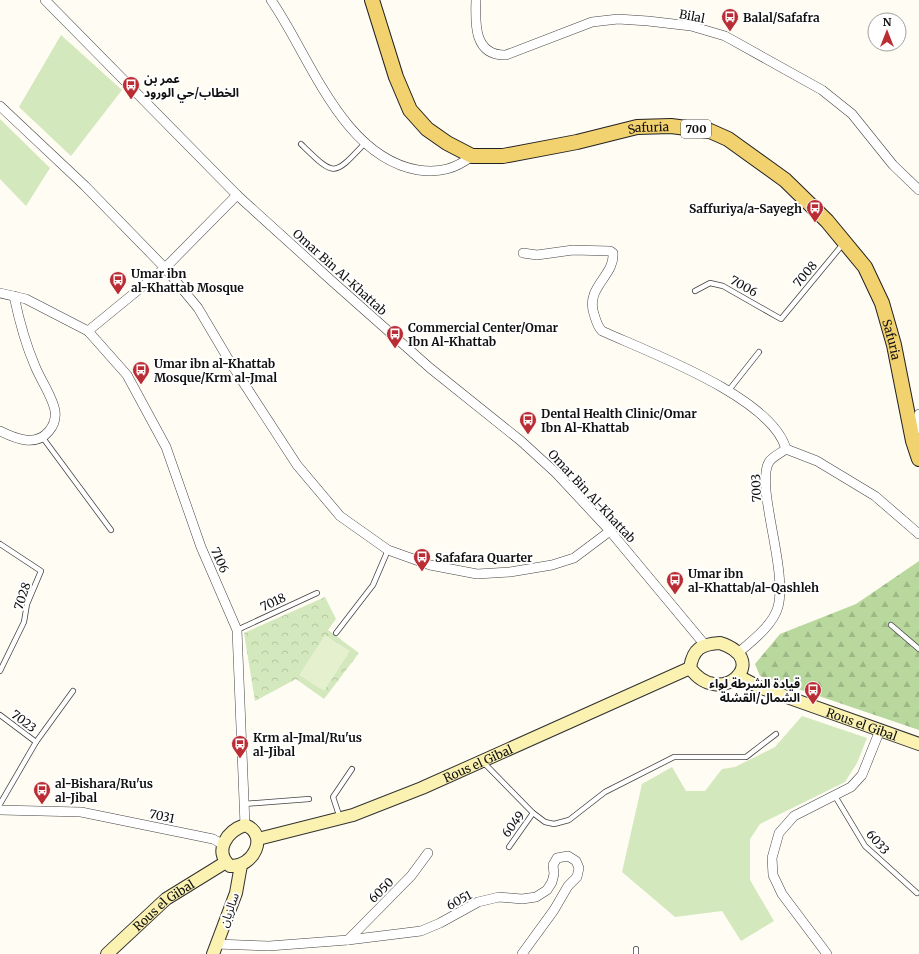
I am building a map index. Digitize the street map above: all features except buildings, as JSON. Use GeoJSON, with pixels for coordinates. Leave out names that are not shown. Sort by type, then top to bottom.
{"type":"FeatureCollection","features":[{"type":"Feature","properties":{"kind":"main road"},"geometry":{"type":"LineString","coordinates":[[372,0],[396,77],[410,110],[428,129],[472,156]]}},
{"type":"Feature","properties":{"kind":"main road","name":"Safuria"},"geometry":{"type":"LineString","coordinates":[[472,156],[503,156],[518,154],[637,127],[672,126],[710,131],[728,139],[753,155],[785,180],[827,221],[865,267],[882,303],[894,345],[913,441],[919,459]]}},
{"type":"Feature","properties":{"kind":"street","name":"Omar Bin Al-Khattab"},"geometry":{"type":"LineString","coordinates":[[45,0],[237,195],[430,368],[521,440],[556,472],[610,531],[705,645]]}},
{"type":"Feature","properties":{"kind":"street"},"geometry":{"type":"LineString","coordinates":[[271,0],[339,114],[365,142],[388,160],[409,168],[430,172],[447,170],[459,166],[472,156]]}},
{"type":"Feature","properties":{"kind":"street","name":"Bilal"},"geometry":{"type":"LineString","coordinates":[[476,0],[475,18],[481,42],[488,52],[496,55],[506,54],[592,22],[605,20],[648,21],[690,26],[725,36],[822,90],[852,114],[893,165],[919,190]]}},
{"type":"Feature","properties":{"kind":"street"},"geometry":{"type":"LineString","coordinates":[[0,106],[85,186],[164,268],[198,308],[230,362],[297,465],[340,516],[388,550],[430,566],[477,574],[510,572],[552,565],[574,558],[610,531]]}},
{"type":"Feature","properties":{"kind":"street"},"geometry":{"type":"LineString","coordinates":[[0,293],[26,298],[88,331],[164,268],[237,195]]}},
{"type":"Feature","properties":{"kind":"street"},"geometry":{"type":"LineString","coordinates":[[523,253],[552,254],[573,250],[610,251],[613,253],[611,264],[592,297],[592,308],[598,327],[615,337],[686,368],[729,390],[753,407],[768,422],[781,436],[786,449],[817,461],[875,496],[919,534]]}},
{"type":"Feature","properties":{"kind":"street"},"geometry":{"type":"LineString","coordinates":[[0,431],[13,437],[31,441],[43,438],[51,429],[55,419],[55,409],[35,366],[20,325],[14,296]]}},
{"type":"Feature","properties":{"kind":"street","name":"7106"},"geometry":{"type":"LineString","coordinates":[[88,331],[127,375],[166,447],[201,547],[237,630],[245,825]]}},
{"type":"Feature","properties":{"kind":"street"},"geometry":{"type":"LineString","coordinates":[[913,441],[919,414]]}},
{"type":"Feature","properties":{"kind":"street","name":"7003"},"geometry":{"type":"LineString","coordinates":[[738,653],[763,631],[778,608],[780,573],[766,492],[766,472],[769,462],[786,449]]}},
{"type":"Feature","properties":{"kind":"street"},"geometry":{"type":"LineString","coordinates":[[720,643],[730,646],[738,653],[743,662],[742,670],[738,676],[724,684],[714,685],[704,682],[696,676],[690,668],[692,657],[696,651],[705,645],[720,643]]}},
{"type":"Feature","properties":{"kind":"street","name":"Rous el Gibal"},"geometry":{"type":"LineString","coordinates":[[258,839],[353,815],[422,788],[690,668]]}},
{"type":"Feature","properties":{"kind":"street","name":"Rous el Gibal"},"geometry":{"type":"LineString","coordinates":[[738,676],[759,688],[919,744]]}},
{"type":"Feature","properties":{"kind":"street"},"geometry":{"type":"LineString","coordinates":[[827,954],[782,894],[773,875],[772,858],[779,833],[794,816],[835,796],[851,787],[858,781],[880,730]]}},
{"type":"Feature","properties":{"kind":"street","name":"7031"},"geometry":{"type":"LineString","coordinates":[[0,810],[81,812],[213,839],[222,844]]}},
{"type":"Feature","properties":{"kind":"street"},"geometry":{"type":"LineString","coordinates":[[245,825],[252,828],[258,839],[256,851],[251,858],[241,865],[230,866],[226,862],[222,850],[222,844],[231,833],[245,825]]}},
{"type":"Feature","properties":{"kind":"street","name":"6050"},"geometry":{"type":"LineString","coordinates":[[348,940],[411,876],[428,853]]}},
{"type":"Feature","properties":{"kind":"street","name":"6051"},"geometry":{"type":"LineString","coordinates":[[215,949],[348,940],[421,931],[440,924],[478,902],[499,897],[536,897],[547,890],[552,882],[554,874],[553,865],[557,858],[568,856],[576,861],[579,868],[577,877],[568,886],[554,910],[522,954]]}},
{"type":"Feature","properties":{"kind":"street","name":"Rous el Gibal"},"geometry":{"type":"LineString","coordinates":[[107,954],[166,899],[226,862]]}},
{"type":"Feature","properties":{"kind":"street","name":"سالزيان"},"geometry":{"type":"LineString","coordinates":[[215,949],[236,893],[241,865]]}},
{"type":"Feature","properties":{"kind":"lane"},"geometry":{"type":"LineString","coordinates":[[301,144],[324,166],[332,169],[343,166],[365,142]]}},
{"type":"Feature","properties":{"kind":"lane","name":"7008"},"geometry":{"type":"LineString","coordinates":[[781,319],[845,242]]}},
{"type":"Feature","properties":{"kind":"lane","name":"7006"},"geometry":{"type":"LineString","coordinates":[[695,291],[710,283],[723,286],[781,319]]}},
{"type":"Feature","properties":{"kind":"lane"},"geometry":{"type":"LineString","coordinates":[[729,390],[759,352]]}},
{"type":"Feature","properties":{"kind":"lane"},"geometry":{"type":"LineString","coordinates":[[43,438],[111,530]]}},
{"type":"Feature","properties":{"kind":"lane","name":"7028"},"geometry":{"type":"LineString","coordinates":[[0,544],[41,571],[27,604],[24,622],[0,671]]}},
{"type":"Feature","properties":{"kind":"lane"},"geometry":{"type":"LineString","coordinates":[[336,633],[373,585],[388,550]]}},
{"type":"Feature","properties":{"kind":"lane","name":"7018"},"geometry":{"type":"LineString","coordinates":[[237,630],[316,593]]}},
{"type":"Feature","properties":{"kind":"lane"},"geometry":{"type":"LineString","coordinates":[[892,625],[919,649]]}},
{"type":"Feature","properties":{"kind":"lane"},"geometry":{"type":"LineString","coordinates":[[0,804],[36,742],[73,691]]}},
{"type":"Feature","properties":{"kind":"lane","name":"7023"},"geometry":{"type":"LineString","coordinates":[[0,715],[36,742]]}},
{"type":"Feature","properties":{"kind":"lane"},"geometry":{"type":"LineString","coordinates":[[482,761],[534,813],[546,822],[554,824],[569,820],[605,792],[674,757],[746,757],[776,734]]}},
{"type":"Feature","properties":{"kind":"lane"},"geometry":{"type":"LineString","coordinates":[[340,818],[332,796],[352,769]]}},
{"type":"Feature","properties":{"kind":"lane","name":"6033"},"geometry":{"type":"LineString","coordinates":[[835,796],[866,846],[917,893]]}},
{"type":"Feature","properties":{"kind":"lane"},"geometry":{"type":"LineString","coordinates":[[244,804],[309,799]]}},
{"type":"Feature","properties":{"kind":"lane","name":"6049"},"geometry":{"type":"LineString","coordinates":[[509,847],[534,813]]}},
{"type":"Feature","properties":{"kind":"green space"},"geometry":{"type":"Polygon","coordinates":[[[61,35],[122,90],[71,156],[19,107],[61,35]]]}},
{"type":"Feature","properties":{"kind":"green space"},"geometry":{"type":"Polygon","coordinates":[[[0,119],[50,168],[26,206],[0,179],[0,119]]]}},
{"type":"Feature","properties":{"kind":"green space"},"geometry":{"type":"Polygon","coordinates":[[[919,561],[919,730],[760,676],[755,664],[780,634],[856,604],[919,561]]]}},
{"type":"Feature","properties":{"kind":"green space"},"geometry":{"type":"Polygon","coordinates":[[[325,597],[336,619],[328,630],[359,653],[324,699],[296,679],[255,701],[244,633],[325,597]]]}},
{"type":"Feature","properties":{"kind":"green space"},"geometry":{"type":"Polygon","coordinates":[[[325,635],[350,651],[324,691],[299,675],[325,635]]]}},
{"type":"Feature","properties":{"kind":"green space"},"geometry":{"type":"Polygon","coordinates":[[[802,716],[867,738],[857,763],[845,782],[760,824],[750,839],[750,880],[774,921],[741,941],[722,911],[675,917],[622,872],[642,784],[672,767],[686,791],[705,791],[722,769],[735,767],[775,747],[802,716]]]}},
{"type":"Feature","properties":{"kind":"place","name":"Balal/Safafra"},"geometry":{"type":"Point","coordinates":[730,32]}},
{"type":"Feature","properties":{"kind":"place","name":"عمر بن الخطاب/حي الورود"},"geometry":{"type":"Point","coordinates":[131,100]}},
{"type":"Feature","properties":{"kind":"place","name":"Saffuriya/a-Sayegh"},"geometry":{"type":"Point","coordinates":[815,223]}},
{"type":"Feature","properties":{"kind":"place","name":"Umar ibn al-Khattab Mosque"},"geometry":{"type":"Point","coordinates":[118,295]}},
{"type":"Feature","properties":{"kind":"place","name":"Commercial Center/Omar Ibn Al-Khattab"},"geometry":{"type":"Point","coordinates":[395,349]}},
{"type":"Feature","properties":{"kind":"place","name":"Umar ibn al-Khattab Mosque/Krm al-Jmal"},"geometry":{"type":"Point","coordinates":[141,385]}},
{"type":"Feature","properties":{"kind":"place","name":"Dental Health Clinic/Omar Ibn Al-Khattab"},"geometry":{"type":"Point","coordinates":[528,435]}},
{"type":"Feature","properties":{"kind":"place","name":"Safafara Quarter"},"geometry":{"type":"Point","coordinates":[422,572]}},
{"type":"Feature","properties":{"kind":"place","name":"Umar ibn al-Khattab/al-Qashleh"},"geometry":{"type":"Point","coordinates":[675,595]}},
{"type":"Feature","properties":{"kind":"place","name":"قيادة الشرطة لواء الشمال/القشلة"},"geometry":{"type":"Point","coordinates":[813,705]}},
{"type":"Feature","properties":{"kind":"place","name":"Krm al-Jmal/Ru'us al-Jibal"},"geometry":{"type":"Point","coordinates":[240,759]}},
{"type":"Feature","properties":{"kind":"place","name":"al-Bishara/Ru'us al-Jibal"},"geometry":{"type":"Point","coordinates":[42,805]}}]}
